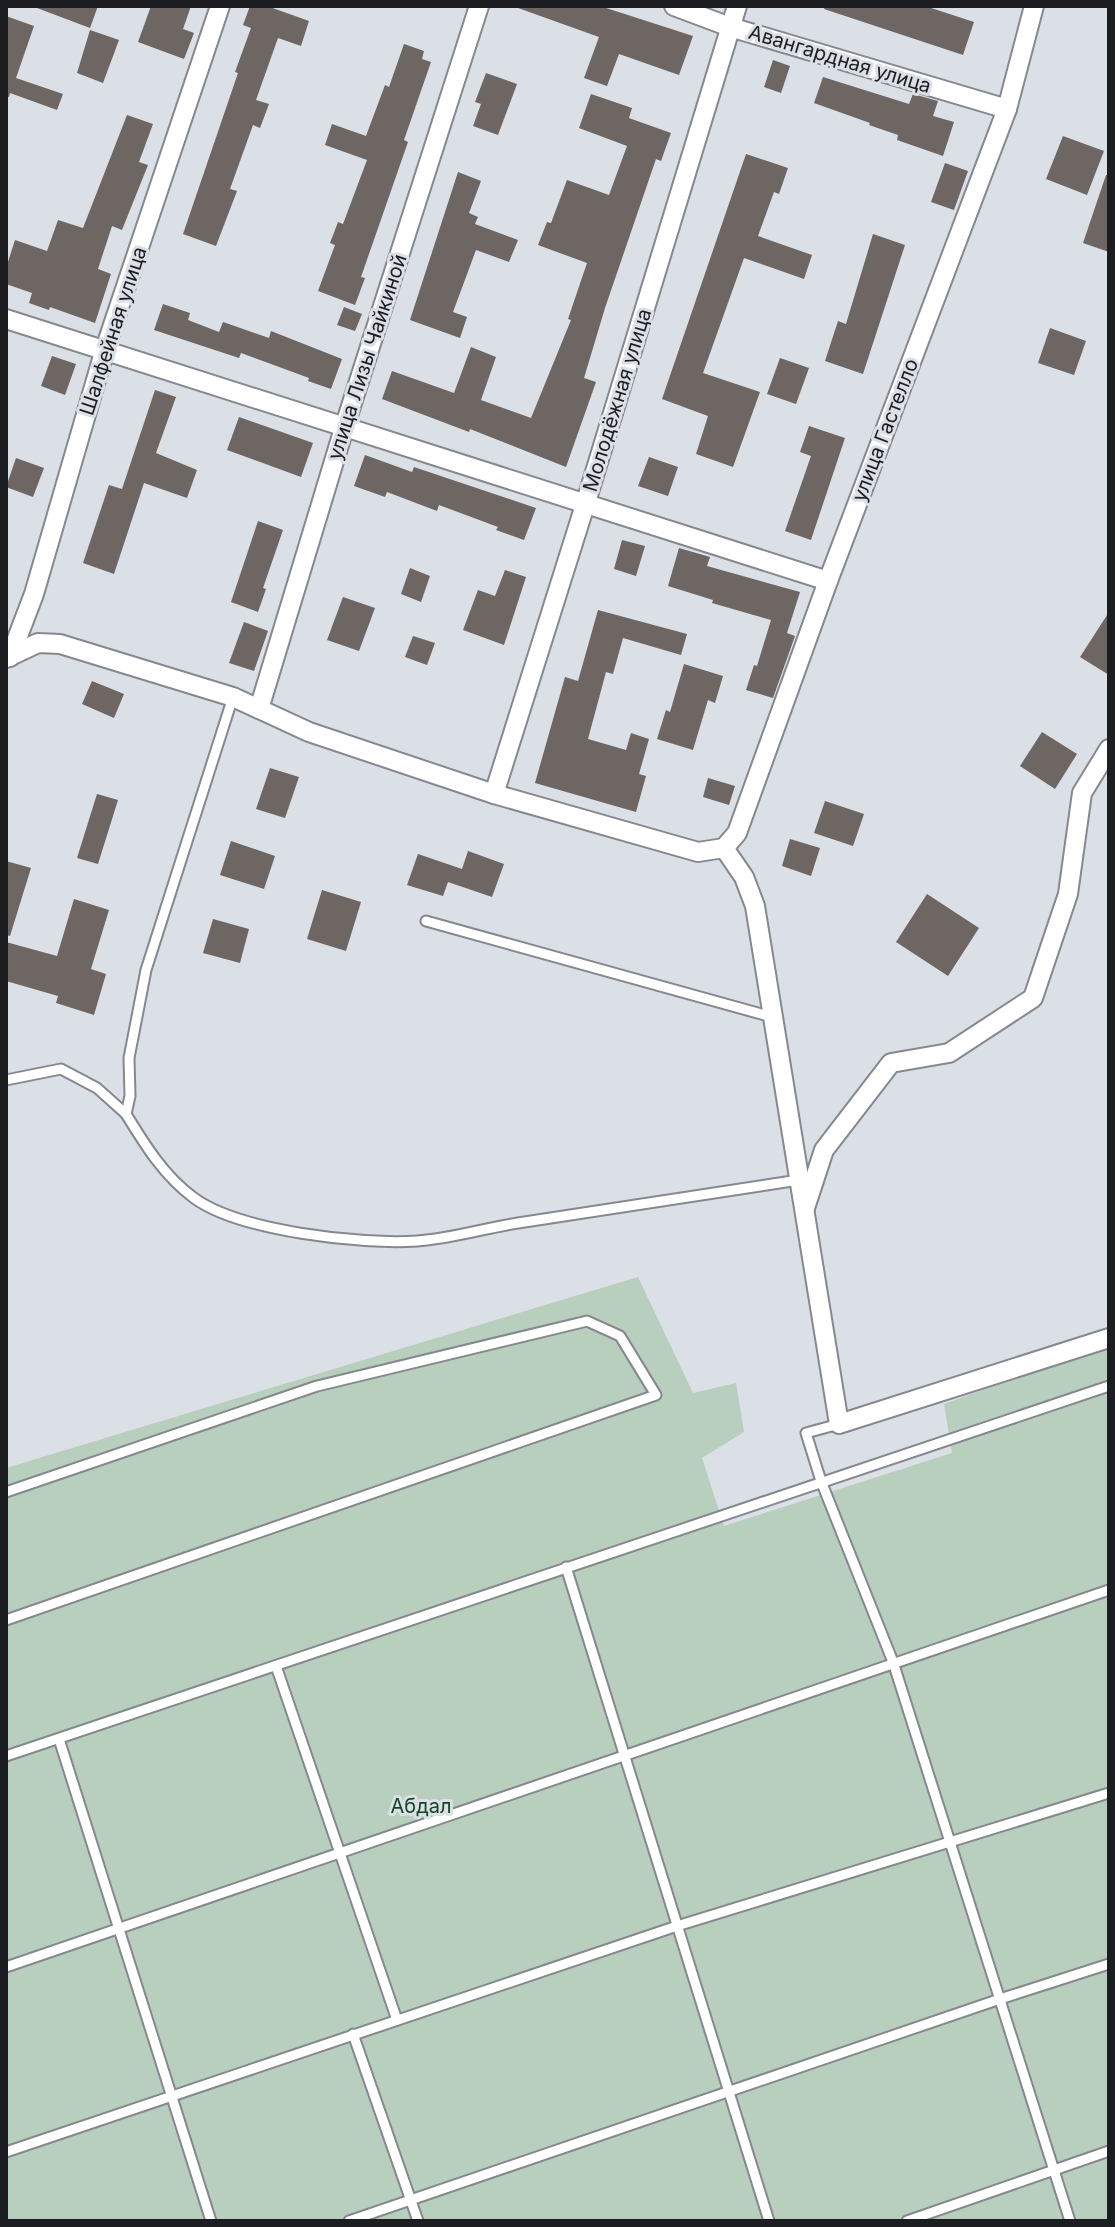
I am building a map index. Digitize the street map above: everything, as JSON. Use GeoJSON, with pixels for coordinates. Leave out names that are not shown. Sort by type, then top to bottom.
{"type":"FeatureCollection","features":[{"type":"Feature","properties":{"kind":"street","name":"Шалфейная улица"},"geometry":{"type":"LineString","coordinates":[[7,661],[34,594],[105,349],[220,6]]}},
{"type":"Feature","properties":{"kind":"street","name":"улица Лизы Чайкиной"},"geometry":{"type":"LineString","coordinates":[[259,709],[345,425],[479,6]]}},
{"type":"Feature","properties":{"kind":"street","name":"Авангардная улица"},"geometry":{"type":"LineString","coordinates":[[674,6],[730,27],[1007,109]]}},
{"type":"Feature","properties":{"kind":"street","name":"Молодёжная улица"},"geometry":{"type":"LineString","coordinates":[[494,794],[737,6]]}},
{"type":"Feature","properties":{"kind":"street","name":"улица Гастелло"},"geometry":{"type":"LineString","coordinates":[[724,848],[737,833],[828,581],[1007,109],[1034,6]]}},
{"type":"Feature","properties":{"kind":"street"},"geometry":{"type":"LineString","coordinates":[[6,319],[828,581]]}},
{"type":"Feature","properties":{"kind":"street"},"geometry":{"type":"LineString","coordinates":[[7,661],[38,643],[49,642],[233,697],[309,732],[494,794],[698,852],[724,848],[744,877],[755,906],[839,1424],[1109,1338]]}},
{"type":"Feature","properties":{"kind":"street"},"geometry":{"type":"LineString","coordinates":[[804,1212],[824,1150],[891,1063],[949,1053],[1033,998],[1068,894],[1082,793],[1109,749]]}},
{"type":"Feature","properties":{"kind":"lane"},"geometry":{"type":"LineString","coordinates":[[126,1114],[130,1096],[129,1058],[146,970],[233,697]]}},
{"type":"Feature","properties":{"kind":"lane"},"geometry":{"type":"LineString","coordinates":[[426,921],[772,1017]]}},
{"type":"Feature","properties":{"kind":"lane"},"geometry":{"type":"LineString","coordinates":[[6,1080],[61,1069],[97,1088],[126,1114],[156,1161],[194,1198],[223,1214],[285,1230],[366,1240],[418,1241],[508,1224],[799,1180]]}},
{"type":"Feature","properties":{"kind":"lane"},"geometry":{"type":"LineString","coordinates":[[6,1492],[317,1386],[587,1321],[620,1336],[656,1395],[6,1620]]}},
{"type":"Feature","properties":{"kind":"lane"},"geometry":{"type":"LineString","coordinates":[[6,1756],[1109,1386]]}},
{"type":"Feature","properties":{"kind":"lane"},"geometry":{"type":"LineString","coordinates":[[839,1424],[806,1433],[821,1481],[893,1662],[1070,2221]]}},
{"type":"Feature","properties":{"kind":"lane"},"geometry":{"type":"LineString","coordinates":[[566,1567],[769,2221]]}},
{"type":"Feature","properties":{"kind":"lane"},"geometry":{"type":"LineString","coordinates":[[6,1967],[1109,1590]]}},
{"type":"Feature","properties":{"kind":"lane"},"geometry":{"type":"LineString","coordinates":[[276,1666],[397,2020]]}},
{"type":"Feature","properties":{"kind":"lane"},"geometry":{"type":"LineString","coordinates":[[59,1739],[211,2221]]}},
{"type":"Feature","properties":{"kind":"lane"},"geometry":{"type":"LineString","coordinates":[[6,2152],[677,1926],[1109,1793]]}},
{"type":"Feature","properties":{"kind":"lane"},"geometry":{"type":"LineString","coordinates":[[349,2221],[1109,1964]]}},
{"type":"Feature","properties":{"kind":"lane"},"geometry":{"type":"LineString","coordinates":[[353,2034],[418,2221]]}},
{"type":"Feature","properties":{"kind":"lane"},"geometry":{"type":"LineString","coordinates":[[907,2221],[1109,2151]]}},
{"type":"Feature","properties":{"kind":"green space","name":"Абдал"},"geometry":{"type":"Polygon","coordinates":[[[638,1277],[693,1393],[736,1383],[744,1432],[702,1458],[724,1526],[952,1453],[944,1404],[1109,1344],[1109,2221],[6,2221],[6,1468],[638,1277]]]}},
{"type":"Feature","properties":{"kind":"building"},"geometry":{"type":"Polygon","coordinates":[[[37,6],[98,6],[90,28],[37,6]]]}},
{"type":"Feature","properties":{"kind":"building"},"geometry":{"type":"Polygon","coordinates":[[[151,6],[191,6],[183,29],[194,33],[184,59],[138,42],[151,6]]]}},
{"type":"Feature","properties":{"kind":"building"},"geometry":{"type":"Polygon","coordinates":[[[250,6],[267,6],[309,21],[301,46],[278,38],[256,100],[269,104],[260,128],[253,125],[230,189],[237,191],[216,246],[183,234],[238,73],[235,72],[251,28],[243,25],[250,6]]]}},
{"type":"Feature","properties":{"kind":"building"},"geometry":{"type":"Polygon","coordinates":[[[519,6],[600,6],[693,36],[679,75],[619,54],[607,86],[584,78],[599,37],[519,6]]]}},
{"type":"Feature","properties":{"kind":"building"},"geometry":{"type":"Polygon","coordinates":[[[825,6],[925,6],[974,22],[963,55],[824,9],[825,6]]]}},
{"type":"Feature","properties":{"kind":"building"},"geometry":{"type":"Polygon","coordinates":[[[6,16],[34,26],[16,78],[63,94],[57,110],[10,93],[6,97],[6,16]]]}},
{"type":"Feature","properties":{"kind":"building"},"geometry":{"type":"Polygon","coordinates":[[[90,30],[119,40],[103,83],[77,73],[90,30]]]}},
{"type":"Feature","properties":{"kind":"building"},"geometry":{"type":"Polygon","coordinates":[[[404,44],[424,51],[422,59],[431,62],[404,140],[408,142],[361,277],[365,278],[355,305],[318,291],[335,245],[330,243],[338,222],[343,224],[367,160],[325,145],[332,124],[366,136],[385,85],[389,87],[404,44]]]}},
{"type":"Feature","properties":{"kind":"building"},"geometry":{"type":"Polygon","coordinates":[[[773,60],[790,66],[781,93],[764,87],[773,60]]]}},
{"type":"Feature","properties":{"kind":"building"},"geometry":{"type":"Polygon","coordinates":[[[486,73],[517,84],[498,135],[473,126],[481,104],[475,102],[486,73]]]}},
{"type":"Feature","properties":{"kind":"building"},"geometry":{"type":"Polygon","coordinates":[[[823,77],[909,104],[913,94],[938,101],[933,116],[954,122],[943,156],[897,140],[898,135],[870,123],[814,103],[823,77]]]}},
{"type":"Feature","properties":{"kind":"building"},"geometry":{"type":"Polygon","coordinates":[[[591,94],[632,108],[629,118],[671,133],[661,161],[656,159],[605,308],[584,378],[596,382],[566,467],[382,399],[392,371],[454,393],[471,347],[496,357],[481,400],[531,418],[571,320],[568,319],[587,263],[538,245],[547,222],[551,223],[567,180],[609,195],[627,146],[579,128],[591,94]]]}},
{"type":"Feature","properties":{"kind":"building"},"geometry":{"type":"Polygon","coordinates":[[[127,115],[153,124],[139,162],[148,165],[122,230],[112,226],[98,269],[111,274],[95,323],[29,303],[32,293],[6,284],[6,268],[15,240],[47,251],[58,220],[83,228],[127,115]]]}},
{"type":"Feature","properties":{"kind":"building"},"geometry":{"type":"Polygon","coordinates":[[[1063,136],[1104,151],[1087,195],[1046,179],[1063,136]]]}},
{"type":"Feature","properties":{"kind":"building"},"geometry":{"type":"Polygon","coordinates":[[[746,154],[788,168],[779,194],[774,192],[758,236],[812,255],[804,279],[744,258],[703,373],[760,392],[733,467],[696,454],[708,416],[662,399],[746,154]]]}},
{"type":"Feature","properties":{"kind":"building"},"geometry":{"type":"Polygon","coordinates":[[[945,163],[968,171],[954,210],[931,202],[945,163]]]}},
{"type":"Feature","properties":{"kind":"building"},"geometry":{"type":"Polygon","coordinates":[[[458,172],[481,181],[469,213],[478,217],[475,224],[518,240],[509,262],[476,250],[453,312],[467,317],[460,338],[410,320],[458,172]]]}},
{"type":"Feature","properties":{"kind":"building"},"geometry":{"type":"Polygon","coordinates":[[[1106,175],[1109,175],[1109,252],[1083,243],[1106,175]]]}},
{"type":"Feature","properties":{"kind":"building"},"geometry":{"type":"Polygon","coordinates":[[[873,234],[905,245],[863,374],[825,361],[838,321],[846,324],[873,234]]]}},
{"type":"Feature","properties":{"kind":"building"},"geometry":{"type":"Polygon","coordinates":[[[163,304],[190,313],[188,320],[219,332],[223,322],[269,338],[271,331],[342,359],[331,389],[241,353],[239,358],[154,330],[163,304]]]}},
{"type":"Feature","properties":{"kind":"building"},"geometry":{"type":"Polygon","coordinates":[[[344,307],[362,314],[355,331],[337,325],[344,307]]]}},
{"type":"Feature","properties":{"kind":"building"},"geometry":{"type":"Polygon","coordinates":[[[1050,328],[1086,341],[1074,375],[1038,363],[1050,328]]]}},
{"type":"Feature","properties":{"kind":"building"},"geometry":{"type":"Polygon","coordinates":[[[52,356],[76,364],[65,395],[41,386],[52,356]]]}},
{"type":"Feature","properties":{"kind":"building"},"geometry":{"type":"Polygon","coordinates":[[[780,358],[809,368],[796,404],[767,394],[780,358]]]}},
{"type":"Feature","properties":{"kind":"building"},"geometry":{"type":"Polygon","coordinates":[[[155,390],[176,397],[156,453],[197,470],[187,498],[144,483],[114,574],[83,563],[109,485],[122,489],[155,390]]]}},
{"type":"Feature","properties":{"kind":"building"},"geometry":{"type":"Polygon","coordinates":[[[239,417],[313,443],[301,477],[227,450],[239,417]]]}},
{"type":"Feature","properties":{"kind":"building"},"geometry":{"type":"Polygon","coordinates":[[[809,426],[845,438],[811,540],[785,531],[811,456],[800,452],[809,426]]]}},
{"type":"Feature","properties":{"kind":"building"},"geometry":{"type":"Polygon","coordinates":[[[365,455],[412,472],[414,467],[536,508],[524,540],[439,505],[437,511],[387,492],[385,497],[354,486],[365,455]]]}},
{"type":"Feature","properties":{"kind":"building"},"geometry":{"type":"Polygon","coordinates":[[[649,457],[678,467],[668,496],[638,486],[649,457]]]}},
{"type":"Feature","properties":{"kind":"building"},"geometry":{"type":"Polygon","coordinates":[[[16,458],[44,468],[33,497],[6,487],[16,458]]]}},
{"type":"Feature","properties":{"kind":"building"},"geometry":{"type":"Polygon","coordinates":[[[258,521],[283,530],[258,612],[231,602],[258,521]]]}},
{"type":"Feature","properties":{"kind":"building"},"geometry":{"type":"Polygon","coordinates":[[[622,540],[645,546],[636,576],[614,569],[622,540]]]}},
{"type":"Feature","properties":{"kind":"building"},"geometry":{"type":"Polygon","coordinates":[[[679,548],[710,557],[707,566],[800,592],[787,633],[795,636],[773,698],[746,690],[771,620],[668,586],[679,548]]]}},
{"type":"Feature","properties":{"kind":"building"},"geometry":{"type":"Polygon","coordinates":[[[410,568],[430,576],[421,602],[401,594],[410,568]]]}},
{"type":"Feature","properties":{"kind":"building"},"geometry":{"type":"Polygon","coordinates":[[[505,570],[526,577],[504,645],[463,630],[478,590],[495,596],[505,570]]]}},
{"type":"Feature","properties":{"kind":"building"},"geometry":{"type":"Polygon","coordinates":[[[343,597],[375,608],[359,651],[327,640],[343,597]]]}},
{"type":"Feature","properties":{"kind":"building"},"geometry":{"type":"Polygon","coordinates":[[[598,610],[687,634],[681,655],[623,638],[613,674],[606,672],[588,739],[626,750],[631,733],[649,739],[639,774],[646,776],[636,812],[535,783],[565,677],[578,681],[598,610]]]}},
{"type":"Feature","properties":{"kind":"building"},"geometry":{"type":"Polygon","coordinates":[[[1109,612],[1109,675],[1080,657],[1109,612]]]}},
{"type":"Feature","properties":{"kind":"building"},"geometry":{"type":"Polygon","coordinates":[[[244,622],[268,631],[254,671],[229,663],[244,622]]]}},
{"type":"Feature","properties":{"kind":"building"},"geometry":{"type":"Polygon","coordinates":[[[413,636],[435,643],[427,665],[405,657],[413,636]]]}},
{"type":"Feature","properties":{"kind":"building"},"geometry":{"type":"Polygon","coordinates":[[[684,664],[723,676],[715,703],[708,700],[693,750],[657,739],[666,710],[670,712],[684,664]]]}},
{"type":"Feature","properties":{"kind":"building"},"geometry":{"type":"Polygon","coordinates":[[[92,681],[124,694],[114,718],[82,704],[92,681]]]}},
{"type":"Feature","properties":{"kind":"building"},"geometry":{"type":"Polygon","coordinates":[[[1042,732],[1077,754],[1055,789],[1020,766],[1042,732]]]}},
{"type":"Feature","properties":{"kind":"building"},"geometry":{"type":"Polygon","coordinates":[[[270,768],[299,777],[285,818],[256,809],[270,768]]]}},
{"type":"Feature","properties":{"kind":"building"},"geometry":{"type":"Polygon","coordinates":[[[708,778],[735,786],[729,805],[703,797],[708,778]]]}},
{"type":"Feature","properties":{"kind":"building"},"geometry":{"type":"Polygon","coordinates":[[[97,794],[118,800],[98,864],[77,858],[97,794]]]}},
{"type":"Feature","properties":{"kind":"building"},"geometry":{"type":"Polygon","coordinates":[[[825,801],[864,814],[853,846],[814,833],[825,801]]]}},
{"type":"Feature","properties":{"kind":"building"},"geometry":{"type":"Polygon","coordinates":[[[790,839],[820,848],[811,876],[782,866],[790,839]]]}},
{"type":"Feature","properties":{"kind":"building"},"geometry":{"type":"Polygon","coordinates":[[[231,841],[275,856],[264,889],[220,875],[231,841]]]}},
{"type":"Feature","properties":{"kind":"building"},"geometry":{"type":"Polygon","coordinates":[[[468,851],[504,864],[492,897],[448,882],[443,896],[407,885],[418,854],[462,869],[468,851]]]}},
{"type":"Feature","properties":{"kind":"building"},"geometry":{"type":"Polygon","coordinates":[[[6,861],[31,868],[10,936],[6,935],[6,861]]]}},
{"type":"Feature","properties":{"kind":"building"},"geometry":{"type":"Polygon","coordinates":[[[322,890],[361,902],[346,951],[307,939],[322,890]]]}},
{"type":"Feature","properties":{"kind":"building"},"geometry":{"type":"Polygon","coordinates":[[[927,894],[979,928],[948,976],[896,942],[927,894]]]}},
{"type":"Feature","properties":{"kind":"building"},"geometry":{"type":"Polygon","coordinates":[[[74,899],[109,910],[91,969],[106,974],[94,1015],[56,1003],[58,996],[6,981],[6,942],[57,956],[74,899]]]}},
{"type":"Feature","properties":{"kind":"building"},"geometry":{"type":"Polygon","coordinates":[[[213,919],[249,929],[240,963],[203,953],[213,919]]]}}]}
